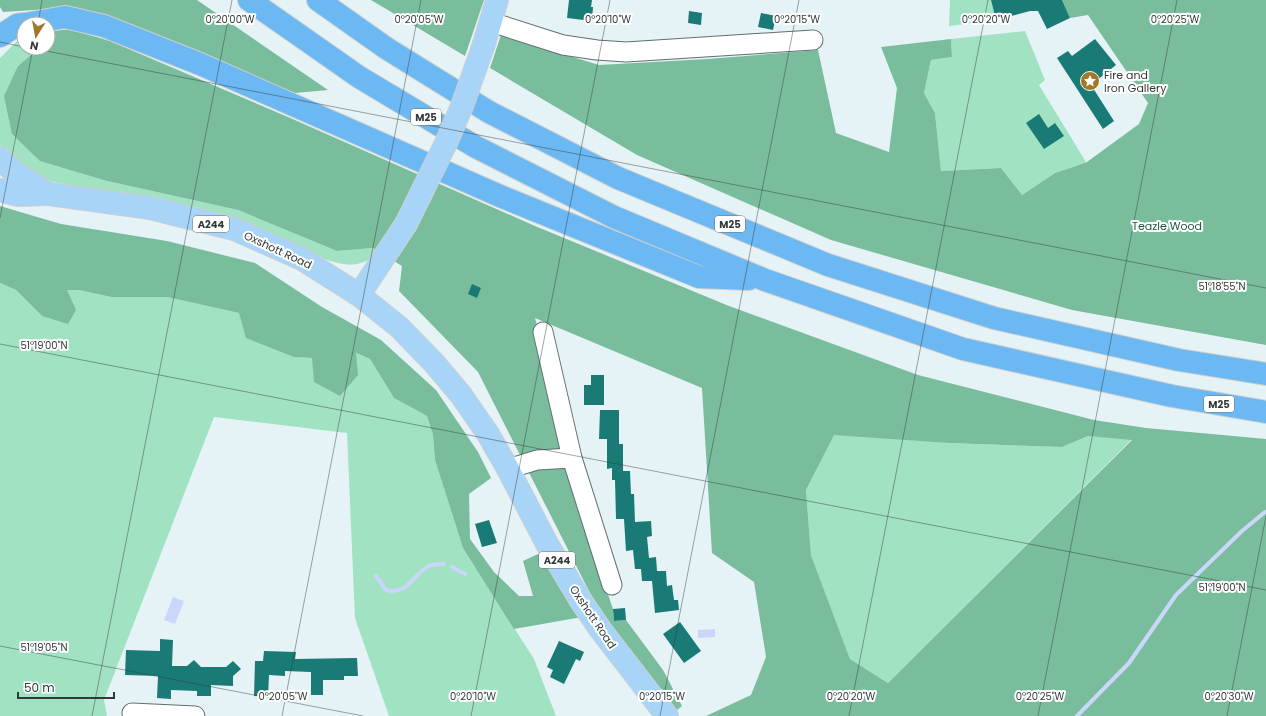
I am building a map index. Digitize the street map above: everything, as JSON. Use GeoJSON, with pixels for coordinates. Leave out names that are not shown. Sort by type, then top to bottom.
{"type":"FeatureCollection","features":[{"type":"Feature","properties":{"kind":"highway","name":"M25"},"geometry":{"type":"LineString","coordinates":[[249,0],[359,77],[476,147],[614,217],[765,280],[963,349],[1172,396],[1266,412]]}},
{"type":"Feature","properties":{"kind":"highway","name":"M25"},"geometry":{"type":"LineString","coordinates":[[318,0],[386,48],[489,112],[618,178],[828,266],[994,318],[1179,360],[1266,374]]}},
{"type":"Feature","properties":{"kind":"highway","name":"M25"},"geometry":{"type":"LineString","coordinates":[[56,19],[65,17],[104,26],[200,64],[500,196],[699,276],[765,280]]}},
{"type":"Feature","properties":{"kind":"highway","name":"M25"},"geometry":{"type":"LineString","coordinates":[[0,36],[16,26]]}},
{"type":"Feature","properties":{"kind":"main road"},"geometry":{"type":"LineString","coordinates":[[359,295],[406,224],[454,125],[484,44],[497,0]]}},
{"type":"Feature","properties":{"kind":"main road","name":"Oxshott Road"},"geometry":{"type":"LineString","coordinates":[[0,158],[14,172],[49,194]]}},
{"type":"Feature","properties":{"kind":"main road","name":"Oxshott Road"},"geometry":{"type":"LineString","coordinates":[[0,190],[17,195],[49,194],[150,208],[234,229],[302,259],[359,295],[399,327],[434,363],[461,395],[488,434],[547,544],[581,601],[600,629],[667,716]]}},
{"type":"Feature","properties":{"kind":"street"},"geometry":{"type":"LineString","coordinates":[[491,22],[563,45],[597,50],[626,52],[813,40]]}},
{"type":"Feature","properties":{"kind":"street"},"geometry":{"type":"LineString","coordinates":[[543,332],[572,458],[612,585]]}},
{"type":"Feature","properties":{"kind":"street"},"geometry":{"type":"LineString","coordinates":[[508,470],[537,460],[572,458]]}},
{"type":"Feature","properties":{"kind":"street"},"geometry":{"type":"LineString","coordinates":[[132,713],[195,716]]}},
{"type":"Feature","properties":{"kind":"green space"},"geometry":{"type":"Polygon","coordinates":[[[0,0],[197,0],[328,90],[295,93],[93,13],[49,9],[3,12],[0,7],[0,0]]]}},
{"type":"Feature","properties":{"kind":"green space"},"geometry":{"type":"Polygon","coordinates":[[[371,0],[484,0],[465,56],[371,0]]]}},
{"type":"Feature","properties":{"kind":"green space"},"geometry":{"type":"Polygon","coordinates":[[[950,0],[991,0],[996,20],[949,26],[950,0]]]}},
{"type":"Feature","properties":{"kind":"green space","name":"Teazle Wood"},"geometry":{"type":"Polygon","coordinates":[[[1062,0],[1266,0],[1266,345],[1072,310],[831,240],[637,155],[490,68],[501,35],[599,65],[708,59],[818,50],[836,133],[889,152],[897,88],[881,47],[951,39],[952,57],[931,60],[924,93],[935,113],[941,171],[1001,168],[1022,195],[1055,173],[1087,162],[1139,124],[1148,103],[1088,15],[1070,18],[1062,0]]]}},
{"type":"Feature","properties":{"kind":"green space"},"geometry":{"type":"Polygon","coordinates":[[[69,29],[110,41],[288,117],[535,226],[729,306],[918,375],[1094,420],[1146,428],[1266,439],[1266,716],[706,716],[751,695],[766,657],[754,582],[712,553],[702,388],[535,318],[604,583],[613,609],[614,621],[626,620],[663,670],[682,706],[676,711],[604,616],[590,593],[478,372],[399,291],[402,266],[373,248],[337,251],[238,210],[107,181],[40,161],[12,134],[4,96],[18,66],[30,56],[56,56],[56,31],[69,29]],[[834,435],[806,490],[811,555],[850,659],[888,683],[1132,440],[1088,436],[1062,447],[948,443],[834,435]]]}},
{"type":"Feature","properties":{"kind":"green space"},"geometry":{"type":"Polygon","coordinates":[[[1025,31],[1045,80],[1039,85],[1086,162],[1055,173],[1022,195],[1001,168],[941,171],[935,113],[924,93],[931,60],[952,57],[951,39],[1025,31]]]}},
{"type":"Feature","properties":{"kind":"green space"},"geometry":{"type":"Polygon","coordinates":[[[16,42],[16,56],[30,56],[18,66],[40,160],[107,181],[238,210],[337,251],[373,248],[379,252],[364,262],[350,265],[343,264],[77,187],[49,181],[10,159],[0,145],[0,58],[16,42]]]}},
{"type":"Feature","properties":{"kind":"green space"},"geometry":{"type":"Polygon","coordinates":[[[0,206],[61,224],[167,241],[255,263],[322,307],[381,340],[436,390],[478,452],[491,478],[469,494],[470,539],[494,572],[519,596],[533,596],[523,561],[540,553],[582,617],[514,629],[463,548],[435,460],[433,435],[427,416],[394,398],[370,359],[356,353],[358,375],[340,396],[314,382],[312,358],[294,357],[246,338],[239,313],[167,297],[111,297],[79,290],[67,290],[76,310],[68,324],[42,316],[16,290],[0,283],[0,206]]]}},
{"type":"Feature","properties":{"kind":"green space"},"geometry":{"type":"Polygon","coordinates":[[[0,283],[16,290],[42,316],[67,290],[79,290],[111,297],[167,297],[239,313],[294,357],[312,358],[355,353],[370,359],[394,398],[427,416],[433,435],[435,460],[463,548],[534,659],[556,716],[389,716],[355,618],[347,433],[214,417],[104,700],[107,716],[0,716],[0,283]]]}},
{"type":"Feature","properties":{"kind":"green space"},"geometry":{"type":"Polygon","coordinates":[[[834,434],[948,443],[1062,447],[1088,436],[1132,439],[888,683],[850,659],[811,555],[806,490],[834,434]]]}},
{"type":"Feature","properties":{"kind":"water"},"geometry":{"type":"Polygon","coordinates":[[[173,597],[184,601],[175,624],[164,620],[173,597]]]}},
{"type":"Feature","properties":{"kind":"water"},"geometry":{"type":"Polygon","coordinates":[[[715,629],[715,637],[698,638],[698,630],[715,629]]]}},
{"type":"Feature","properties":{"kind":"building"},"geometry":{"type":"Polygon","coordinates":[[[569,0],[592,0],[592,21],[567,18],[569,0]]]}},
{"type":"Feature","properties":{"kind":"building"},"geometry":{"type":"Polygon","coordinates":[[[991,0],[1062,0],[1070,18],[1047,29],[1038,11],[1030,11],[996,20],[991,0]]]}},
{"type":"Feature","properties":{"kind":"building"},"geometry":{"type":"Polygon","coordinates":[[[689,11],[702,13],[701,25],[688,23],[689,11]]]}},
{"type":"Feature","properties":{"kind":"building"},"geometry":{"type":"Polygon","coordinates":[[[761,13],[776,16],[773,30],[758,27],[761,13]]]}},
{"type":"Feature","properties":{"kind":"building"},"geometry":{"type":"Polygon","coordinates":[[[1095,39],[1116,65],[1091,85],[1114,121],[1103,129],[1057,58],[1068,51],[1072,56],[1095,39]]]}},
{"type":"Feature","properties":{"kind":"building"},"geometry":{"type":"Polygon","coordinates":[[[1039,114],[1048,128],[1055,123],[1064,136],[1044,149],[1026,123],[1039,114]]]}},
{"type":"Feature","properties":{"kind":"building"},"geometry":{"type":"Polygon","coordinates":[[[472,284],[481,288],[477,298],[468,294],[472,284]]]}},
{"type":"Feature","properties":{"kind":"building"},"geometry":{"type":"Polygon","coordinates":[[[591,375],[604,375],[604,405],[584,405],[584,385],[591,385],[591,375]]]}},
{"type":"Feature","properties":{"kind":"building"},"geometry":{"type":"Polygon","coordinates":[[[600,410],[619,410],[619,444],[623,444],[623,471],[630,471],[631,494],[634,494],[635,522],[651,521],[652,536],[647,537],[649,558],[656,557],[657,571],[666,571],[667,586],[672,585],[674,600],[678,600],[679,610],[655,613],[652,581],[642,581],[641,569],[635,569],[633,550],[626,551],[624,519],[616,519],[615,480],[612,480],[612,468],[607,469],[607,439],[599,439],[600,410]]]}},
{"type":"Feature","properties":{"kind":"building"},"geometry":{"type":"Polygon","coordinates":[[[489,520],[497,543],[482,547],[475,524],[489,520]]]}},
{"type":"Feature","properties":{"kind":"building"},"geometry":{"type":"Polygon","coordinates":[[[625,608],[626,620],[614,621],[613,609],[625,608]]]}},
{"type":"Feature","properties":{"kind":"building"},"geometry":{"type":"Polygon","coordinates":[[[680,622],[701,651],[684,663],[663,634],[680,622]]]}},
{"type":"Feature","properties":{"kind":"building"},"geometry":{"type":"Polygon","coordinates":[[[160,639],[173,640],[172,666],[187,666],[194,660],[201,667],[226,667],[233,661],[241,669],[233,676],[233,686],[211,685],[211,696],[197,696],[197,691],[171,690],[171,699],[157,698],[158,676],[125,675],[126,650],[160,651],[160,639]]]}},
{"type":"Feature","properties":{"kind":"building"},"geometry":{"type":"Polygon","coordinates":[[[559,641],[584,652],[580,661],[576,659],[564,684],[550,677],[553,670],[547,667],[559,641]]]}},
{"type":"Feature","properties":{"kind":"building"},"geometry":{"type":"Polygon","coordinates":[[[264,651],[296,652],[295,659],[357,658],[358,676],[344,676],[344,680],[323,680],[323,695],[311,695],[311,672],[285,671],[285,676],[269,675],[268,697],[254,696],[255,661],[263,661],[264,651]]]}},
{"type":"Feature","properties":{"kind":"waterway"},"geometry":{"type":"LineString","coordinates":[[1077,716],[1129,663],[1176,595],[1242,531],[1265,512]]}},
{"type":"Feature","properties":{"kind":"waterway"},"geometry":{"type":"LineString","coordinates":[[376,576],[386,590],[400,590],[429,566],[434,564],[444,564]]}},
{"type":"Feature","properties":{"kind":"waterway"},"geometry":{"type":"LineString","coordinates":[[452,567],[465,574]]}},
{"type":"Feature","properties":{"kind":"place","name":"Fire and Iron Gallery"},"geometry":{"type":"Point","coordinates":[1090,81]}}]}
